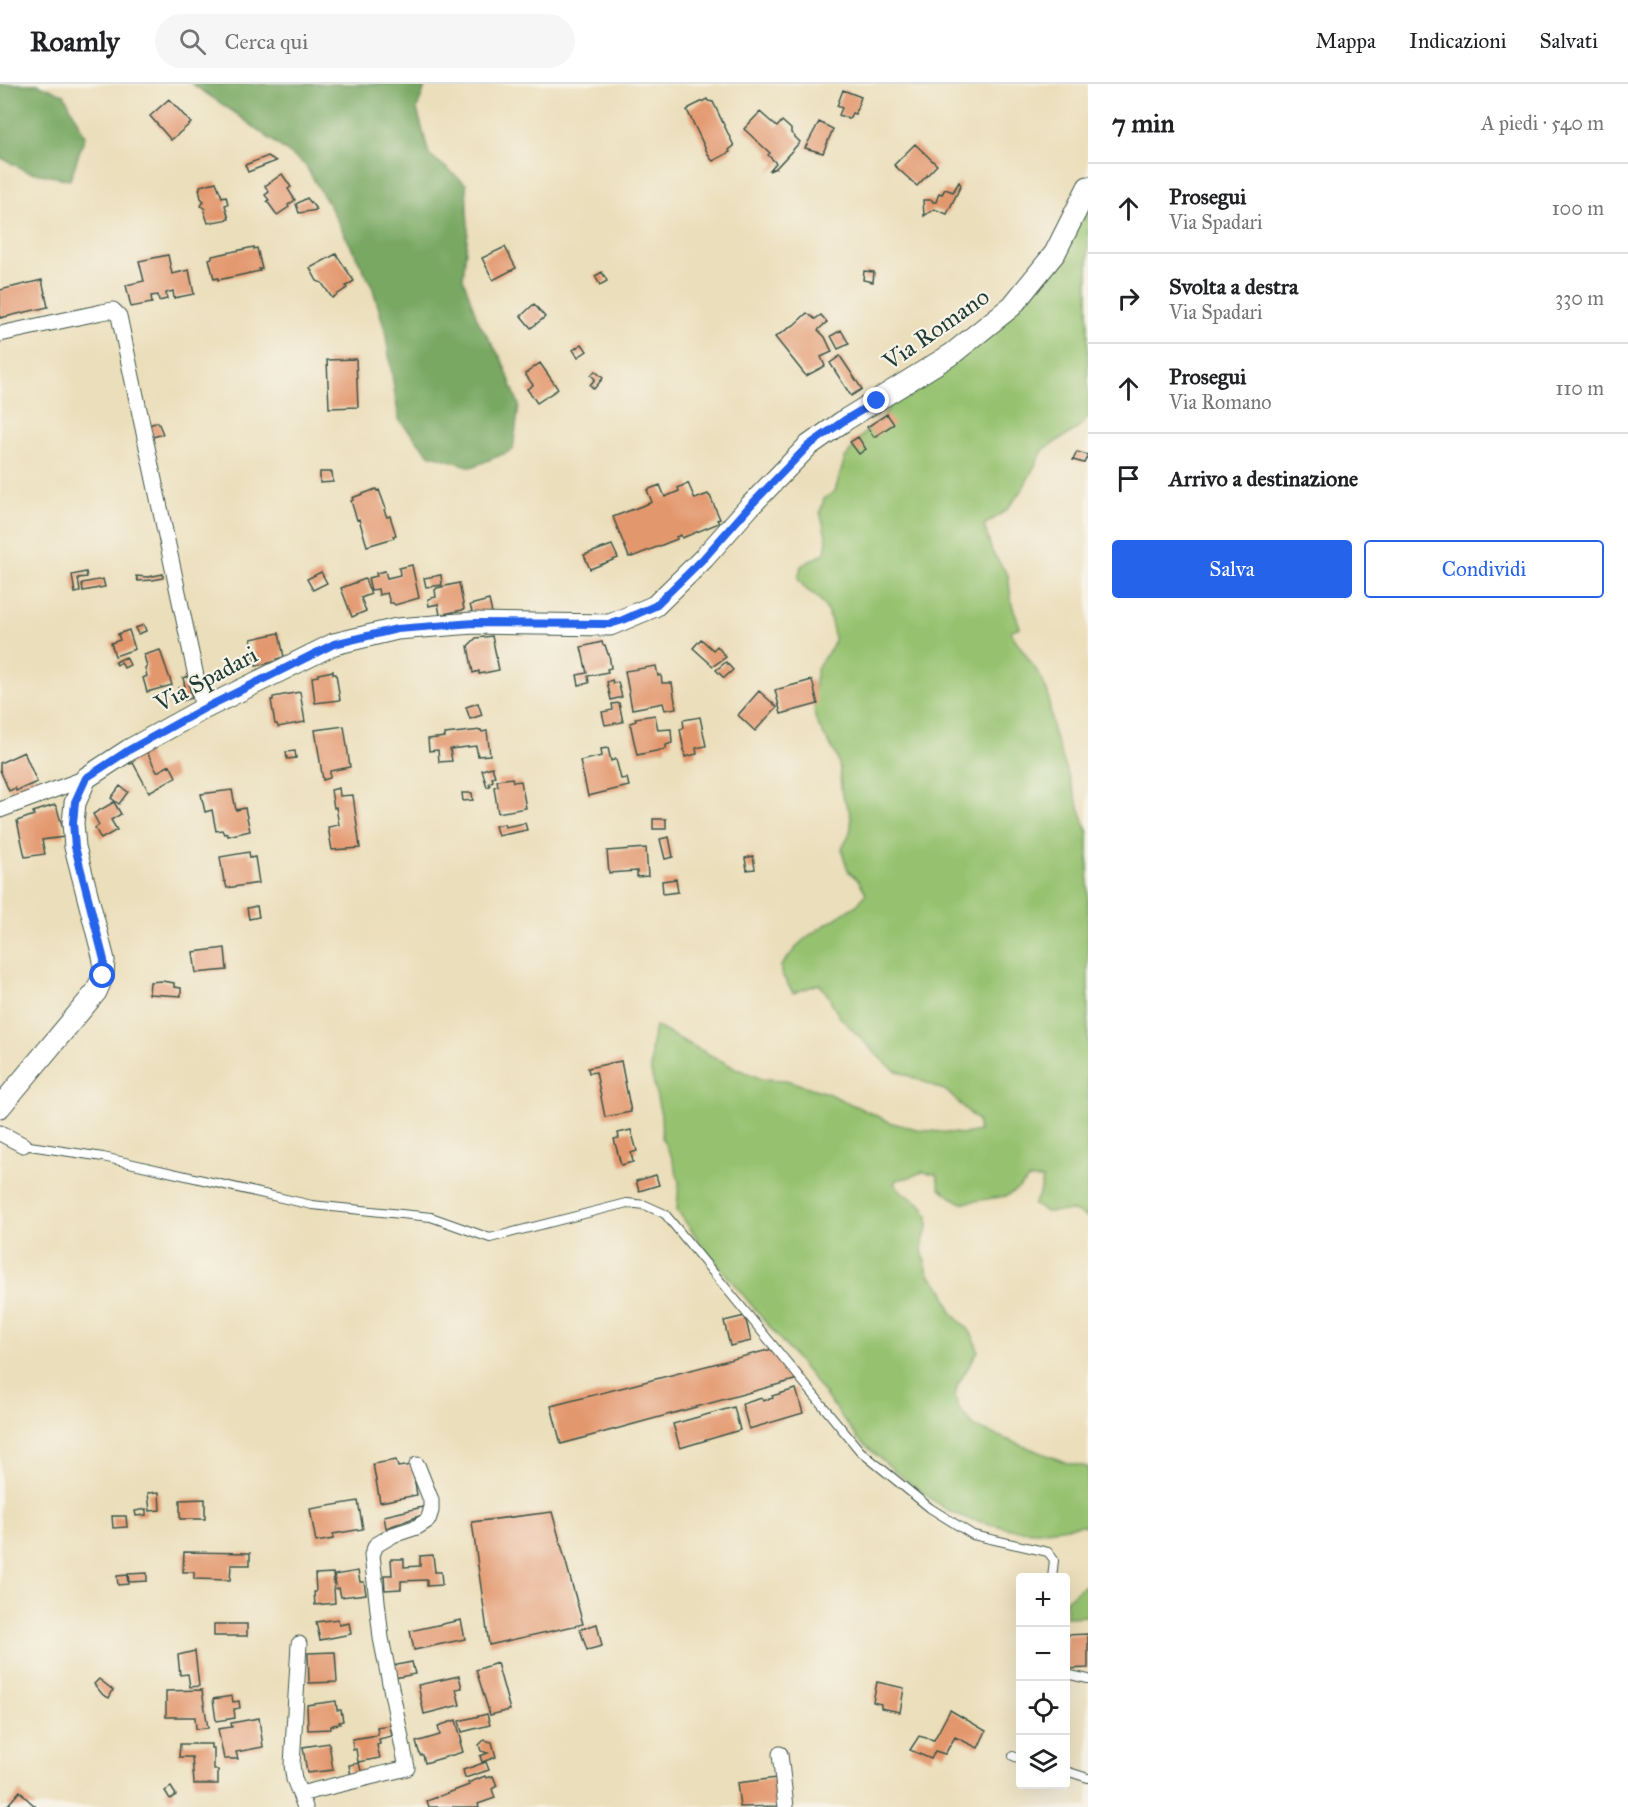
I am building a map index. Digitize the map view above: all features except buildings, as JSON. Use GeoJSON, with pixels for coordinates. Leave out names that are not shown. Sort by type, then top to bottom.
{"type":"FeatureCollection","features":[{"type":"Feature","properties":{"kind":"street","name":"Via Romano"},"geometry":{"type":"LineString","coordinates":[[704,558],[808,446],[845,420],[952,354],[1012,306],[1055,252],[1088,188]]}},
{"type":"Feature","properties":{"kind":"street"},"geometry":{"type":"LineString","coordinates":[[0,334],[113,310],[119,316],[203,709]]}},
{"type":"Feature","properties":{"kind":"street","name":"Via Spadari"},"geometry":{"type":"LineString","coordinates":[[86,778],[129,750],[203,709],[334,644],[397,629],[474,623],[610,624],[655,606],[704,558]]}},
{"type":"Feature","properties":{"kind":"street"},"geometry":{"type":"LineString","coordinates":[[0,810],[86,778]]}},
{"type":"Feature","properties":{"kind":"street"},"geometry":{"type":"LineString","coordinates":[[0,1107],[96,992],[103,976],[104,960],[75,847],[73,823],[75,802],[86,778]]}},
{"type":"Feature","properties":{"kind":"street"},"geometry":{"type":"LineString","coordinates":[[0,1133],[24,1145]]}},
{"type":"Feature","properties":{"kind":"street"},"geometry":{"type":"LineString","coordinates":[[299,1644],[292,1765],[294,1779],[303,1801],[407,1768],[381,1638],[372,1555],[376,1545],[428,1520],[431,1500],[417,1465]]}},
{"type":"Feature","properties":{"kind":"street"},"geometry":{"type":"LineString","coordinates":[[780,1754],[786,1807]]}},
{"type":"Feature","properties":{"kind":"lane"},"geometry":{"type":"LineString","coordinates":[[24,1145],[104,1157],[312,1205],[431,1218],[490,1238],[627,1203],[645,1205],[665,1214],[860,1451],[930,1508],[973,1535],[1048,1552],[1054,1560],[1053,1573]]}},
{"type":"Feature","properties":{"kind":"lane"},"geometry":{"type":"LineString","coordinates":[[1070,1675],[1088,1679]]}},
{"type":"Feature","properties":{"kind":"lane"},"geometry":{"type":"LineString","coordinates":[[1070,1773],[1088,1778]]}},
{"type":"Feature","properties":{"kind":"green space"},"geometry":{"type":"Polygon","coordinates":[[[0,84],[37,84],[64,94],[85,136],[70,180],[26,171],[0,157],[0,84]]]}},
{"type":"Feature","properties":{"kind":"green space"},"geometry":{"type":"Polygon","coordinates":[[[192,84],[426,84],[417,109],[429,154],[466,184],[468,231],[463,278],[478,321],[502,360],[519,405],[513,450],[472,467],[429,454],[399,420],[385,330],[372,286],[305,165],[192,84]]]}},
{"type":"Feature","properties":{"kind":"green space"},"geometry":{"type":"Polygon","coordinates":[[[1088,208],[1088,417],[1077,429],[1044,449],[1023,488],[1007,510],[984,525],[992,552],[1008,575],[1012,605],[1020,627],[1012,630],[1011,633],[1041,677],[1048,694],[1053,731],[1088,833],[1088,1218],[1074,1211],[1046,1212],[1033,1205],[1040,1193],[1043,1179],[1029,1179],[1007,1196],[962,1203],[940,1188],[936,1174],[922,1172],[896,1180],[894,1183],[902,1192],[922,1205],[928,1215],[928,1227],[922,1250],[928,1273],[944,1291],[952,1313],[969,1330],[975,1340],[978,1351],[957,1386],[955,1398],[959,1409],[975,1427],[1065,1462],[1088,1467],[1088,1526],[1038,1531],[1015,1530],[969,1519],[948,1511],[903,1478],[859,1440],[813,1379],[704,1248],[677,1210],[679,1181],[672,1158],[662,1138],[661,1115],[651,1072],[651,1049],[655,1026],[735,1068],[762,1079],[786,1080],[827,1093],[892,1123],[921,1130],[964,1134],[979,1131],[977,1120],[946,1091],[895,1070],[884,1062],[838,1015],[828,995],[819,984],[793,993],[781,973],[781,966],[800,943],[858,904],[866,893],[859,881],[849,872],[844,859],[842,848],[850,830],[850,815],[843,795],[837,757],[815,717],[814,692],[818,667],[833,645],[834,634],[823,604],[798,579],[801,566],[825,553],[827,539],[820,512],[824,499],[835,491],[845,458],[861,437],[879,423],[889,407],[964,353],[1088,208]]]}},
{"type":"Feature","properties":{"kind":"green space"},"geometry":{"type":"Polygon","coordinates":[[[1088,1582],[1088,1616],[1070,1617],[1070,1597],[1088,1582]]]}},
{"type":"Feature","properties":{"kind":"route"},"geometry":{"type":"LineString","coordinates":[[103,976],[104,960],[75,847],[73,823],[75,802],[86,778],[129,750],[203,709],[334,644],[397,629],[474,623],[610,624],[655,606],[704,558],[808,446],[877,401]]}}]}
